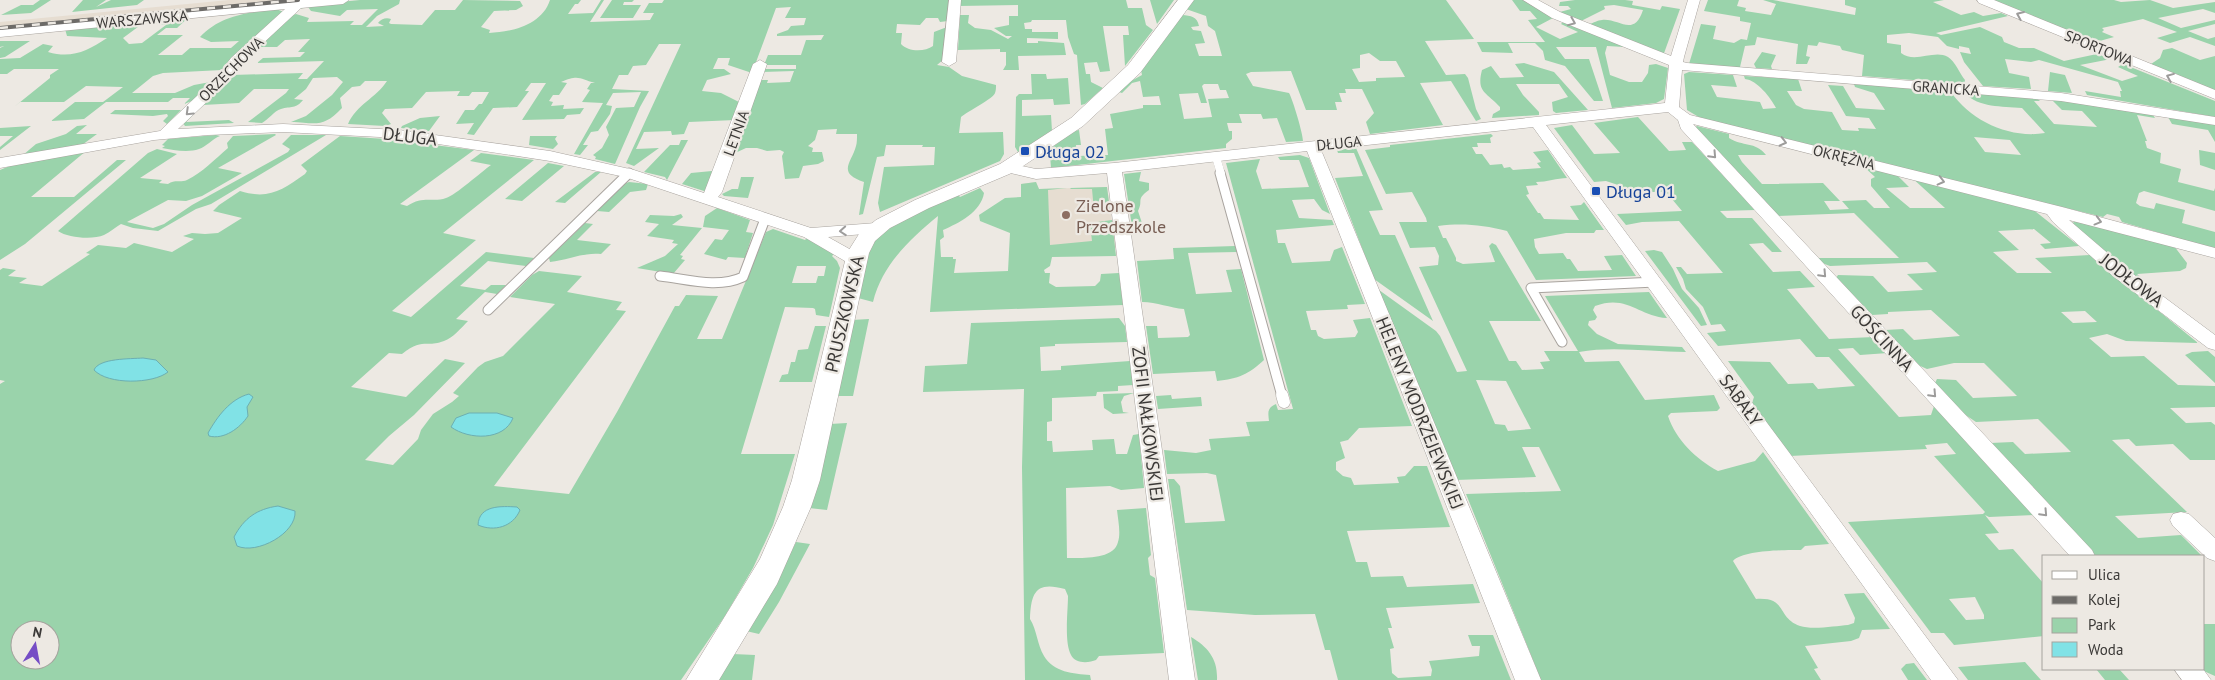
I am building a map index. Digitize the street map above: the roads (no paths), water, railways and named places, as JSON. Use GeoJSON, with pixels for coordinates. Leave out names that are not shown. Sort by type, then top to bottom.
{"type":"FeatureCollection","features":[{"type":"Feature","properties":{"kind":"street","name":"WARSZAWSKA"},"geometry":{"type":"LineString","coordinates":[[0,33],[343,0]]}},
{"type":"Feature","properties":{"kind":"street"},"geometry":{"type":"LineString","coordinates":[[949,62],[955,0]]}},
{"type":"Feature","properties":{"kind":"street","name":"PRUSZKOWSKA"},"geometry":{"type":"LineString","coordinates":[[702,680],[761,588],[780,553],[796,514],[806,480],[856,260],[864,240],[876,228],[914,208],[1007,168],[1059,135],[1101,102],[1140,63],[1186,0]]}},
{"type":"Feature","properties":{"kind":"street"},"geometry":{"type":"LineString","coordinates":[[1529,0],[1556,16],[1675,64]]}},
{"type":"Feature","properties":{"kind":"street"},"geometry":{"type":"LineString","coordinates":[[1678,112],[1675,64],[1694,0]]}},
{"type":"Feature","properties":{"kind":"street","name":"SPORTOWA"},"geometry":{"type":"LineString","coordinates":[[1983,0],[2215,95]]}},
{"type":"Feature","properties":{"kind":"street","name":"ORZECHOWA"},"geometry":{"type":"LineString","coordinates":[[164,135],[223,79],[236,61],[298,4]]}},
{"type":"Feature","properties":{"kind":"street","name":"WARSZAWSKA"},"geometry":{"type":"LineString","coordinates":[[93,11],[150,6]]}},
{"type":"Feature","properties":{"kind":"street","name":"LETNIA"},"geometry":{"type":"LineString","coordinates":[[707,199],[714,192],[760,64]]}},
{"type":"Feature","properties":{"kind":"street","name":"GRANICKA"},"geometry":{"type":"LineString","coordinates":[[1675,64],[1704,70],[2061,97],[2215,121]]}},
{"type":"Feature","properties":{"kind":"street","name":"DŁUGA"},"geometry":{"type":"LineString","coordinates":[[1007,168],[1036,174],[1114,168],[1536,121],[1678,112]]}},
{"type":"Feature","properties":{"kind":"street","name":"OKRĘŻNA"},"geometry":{"type":"LineString","coordinates":[[1678,112],[2215,253]]}},
{"type":"Feature","properties":{"kind":"street","name":"GOŚCINNA"},"geometry":{"type":"LineString","coordinates":[[1678,112],[1686,126],[2083,555]]}},
{"type":"Feature","properties":{"kind":"street","name":"SABAŁY"},"geometry":{"type":"LineString","coordinates":[[1536,121],[1945,680]]}},
{"type":"Feature","properties":{"kind":"street","name":"DŁUGA"},"geometry":{"type":"LineString","coordinates":[[1,163],[164,135],[226,130],[283,128],[392,134],[550,156],[629,173],[810,233],[856,260]]}},
{"type":"Feature","properties":{"kind":"street","name":"HELENY MODRZEJEWSKIEJ"},"geometry":{"type":"LineString","coordinates":[[1312,145],[1528,680]]}},
{"type":"Feature","properties":{"kind":"street","name":"ZOFII NAŁKOWSKIEJ"},"geometry":{"type":"LineString","coordinates":[[1114,168],[1182,680]]}},
{"type":"Feature","properties":{"kind":"street","name":"JODŁOWA"},"geometry":{"type":"LineString","coordinates":[[2056,210],[2055,213],[2059,220],[2119,272],[2215,344]]}},
{"type":"Feature","properties":{"kind":"street","name":"DŁUGA"},"geometry":{"type":"LineString","coordinates":[[810,233],[876,228]]}},
{"type":"Feature","properties":{"kind":"street"},"geometry":{"type":"LineString","coordinates":[[2181,520],[2215,552]]}},
{"type":"Feature","properties":{"kind":"street"},"geometry":{"type":"LineString","coordinates":[[2188,670],[2198,680]]}},
{"type":"Feature","properties":{"kind":"lane"},"geometry":{"type":"LineString","coordinates":[[1216,157],[1284,402]]}},
{"type":"Feature","properties":{"kind":"lane"},"geometry":{"type":"LineString","coordinates":[[488,310],[629,173]]}},
{"type":"Feature","properties":{"kind":"lane"},"geometry":{"type":"LineString","coordinates":[[660,276],[722,283],[736,282],[743,277],[764,219]]}},
{"type":"Feature","properties":{"kind":"lane"},"geometry":{"type":"LineString","coordinates":[[1562,342],[1531,288],[1655,282]]}},
{"type":"Feature","properties":{"kind":"water"},"geometry":{"type":"Polygon","coordinates":[[[143,358],[156,360],[168,372],[152,379],[131,381],[109,378],[94,370],[97,366],[108,361],[143,358]]]}},
{"type":"Feature","properties":{"kind":"water"},"geometry":{"type":"Polygon","coordinates":[[[249,394],[253,397],[247,407],[248,416],[241,425],[226,435],[209,436],[208,433],[225,409],[242,396],[249,394]]]}},
{"type":"Feature","properties":{"kind":"water"},"geometry":{"type":"Polygon","coordinates":[[[469,413],[497,413],[513,418],[502,431],[485,436],[467,434],[451,427],[456,418],[469,413]]]}},
{"type":"Feature","properties":{"kind":"water"},"geometry":{"type":"Polygon","coordinates":[[[278,506],[295,511],[290,527],[283,534],[265,545],[245,548],[237,546],[234,537],[247,520],[257,512],[278,506]]]}},
{"type":"Feature","properties":{"kind":"water"},"geometry":{"type":"Polygon","coordinates":[[[498,507],[517,507],[520,510],[517,516],[508,524],[496,528],[478,525],[479,518],[487,510],[498,507]]]}},
{"type":"Feature","properties":{"kind":"railway"},"geometry":{"type":"LineString","coordinates":[[0,28],[298,0]]}},
{"type":"Feature","properties":{"kind":"place","name":"Długa 02"},"geometry":{"type":"Point","coordinates":[1025,151]}},
{"type":"Feature","properties":{"kind":"place","name":"Długa 01"},"geometry":{"type":"Point","coordinates":[1596,191]}},
{"type":"Feature","properties":{"kind":"place","name":"Zielone Przedszkole"},"geometry":{"type":"Point","coordinates":[1066,215]}}]}
